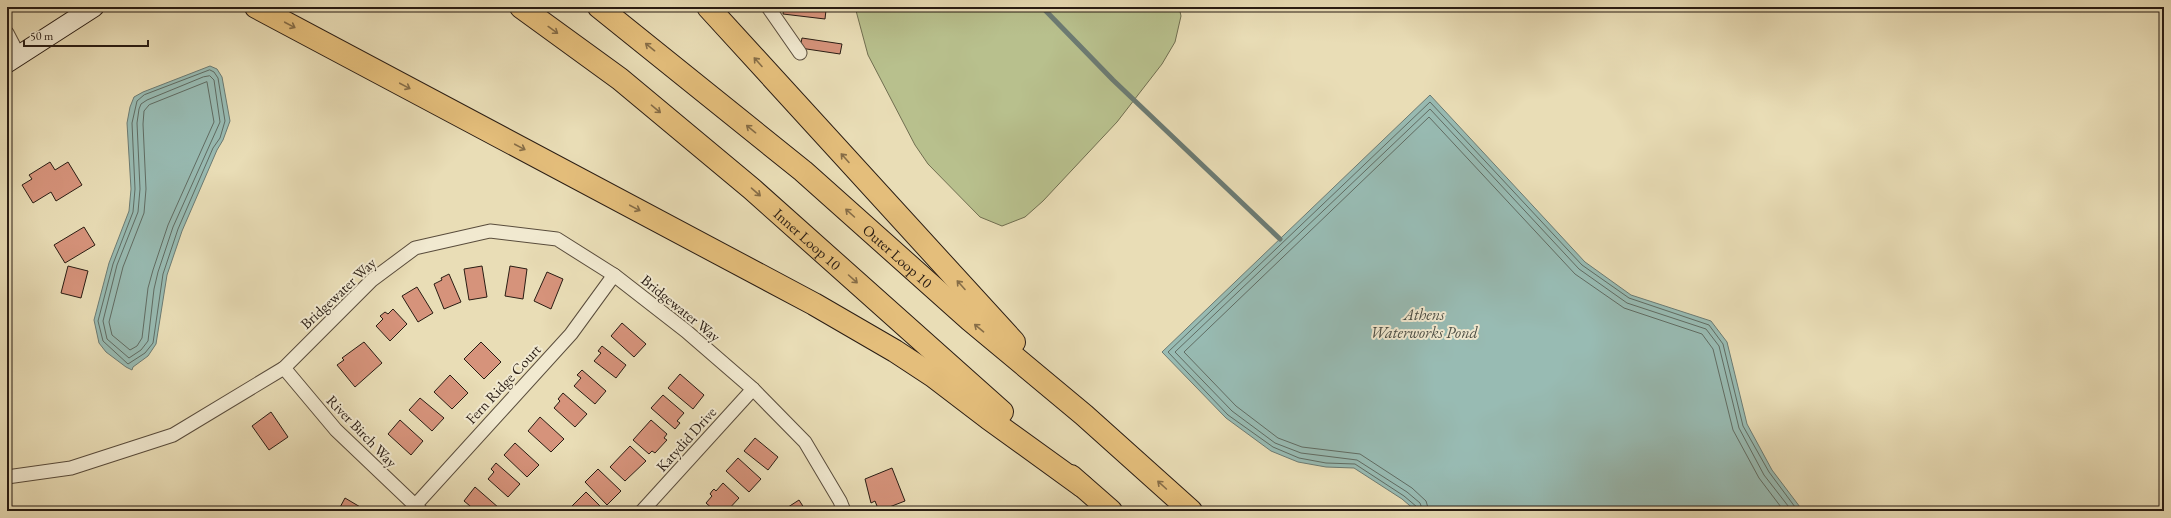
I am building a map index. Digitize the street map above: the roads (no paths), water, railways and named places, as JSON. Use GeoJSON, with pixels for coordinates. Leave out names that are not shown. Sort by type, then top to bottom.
{"type":"FeatureCollection","features":[{"type":"Feature","properties":{"kind":"highway"},"geometry":{"type":"LineString","coordinates":[[256,7],[841,320],[933,376],[1082,486],[1111,511]]}},
{"type":"Feature","properties":{"kind":"highway","name":"Inner Loop 10"},"geometry":{"type":"LineString","coordinates":[[521,7],[620,79],[752,189],[1082,486]]}},
{"type":"Feature","properties":{"kind":"highway","name":"Outer Loop 10"},"geometry":{"type":"LineString","coordinates":[[599,7],[803,171],[970,320],[1084,416],[1191,511]]}},
{"type":"Feature","properties":{"kind":"highway"},"geometry":{"type":"LineString","coordinates":[[708,7],[984,310],[1084,416]]}},
{"type":"Feature","properties":{"kind":"main road"},"geometry":{"type":"LineString","coordinates":[[13,59],[94,7]]}},
{"type":"Feature","properties":{"kind":"street"},"geometry":{"type":"LineString","coordinates":[[768,7],[800,53]]}},
{"type":"Feature","properties":{"kind":"street"},"geometry":{"type":"LineString","coordinates":[[7,33],[13,59]]}},
{"type":"Feature","properties":{"kind":"street","name":"Bridgewater Way"},"geometry":{"type":"LineString","coordinates":[[7,478],[71,468],[173,435],[284,368],[372,280],[415,248],[490,231],[557,239],[614,275],[686,331],[753,389],[805,442],[840,501],[844,511]]}},
{"type":"Feature","properties":{"kind":"street","name":"Fern Ridge Court"},"geometry":{"type":"LineString","coordinates":[[415,509],[571,334],[614,275]]}},
{"type":"Feature","properties":{"kind":"street","name":"River Birch Way"},"geometry":{"type":"LineString","coordinates":[[284,368],[336,430],[415,509]]}},
{"type":"Feature","properties":{"kind":"street","name":"Katydid Drive"},"geometry":{"type":"LineString","coordinates":[[642,511],[753,389]]}},
{"type":"Feature","properties":{"kind":"water"},"geometry":{"type":"Polygon","coordinates":[[[210,66],[217,69],[222,77],[230,121],[182,231],[167,275],[156,344],[148,356],[133,367],[132,370],[106,352],[99,343],[94,320],[109,263],[129,211],[131,189],[127,123],[130,107],[134,97],[143,92],[210,66]]]}},
{"type":"Feature","properties":{"kind":"water","name":"Athens Waterworks Pond"},"geometry":{"type":"Polygon","coordinates":[[[1430,95],[1585,262],[1631,295],[1711,321],[1727,342],[1747,424],[1772,470],[1803,511],[1416,511],[1402,499],[1354,468],[1326,467],[1298,462],[1271,451],[1226,418],[1162,352],[1430,95]]]}},
{"type":"Feature","properties":{"kind":"waterway"},"geometry":{"type":"LineString","coordinates":[[1042,7],[1113,80],[1280,239]]}}]}
